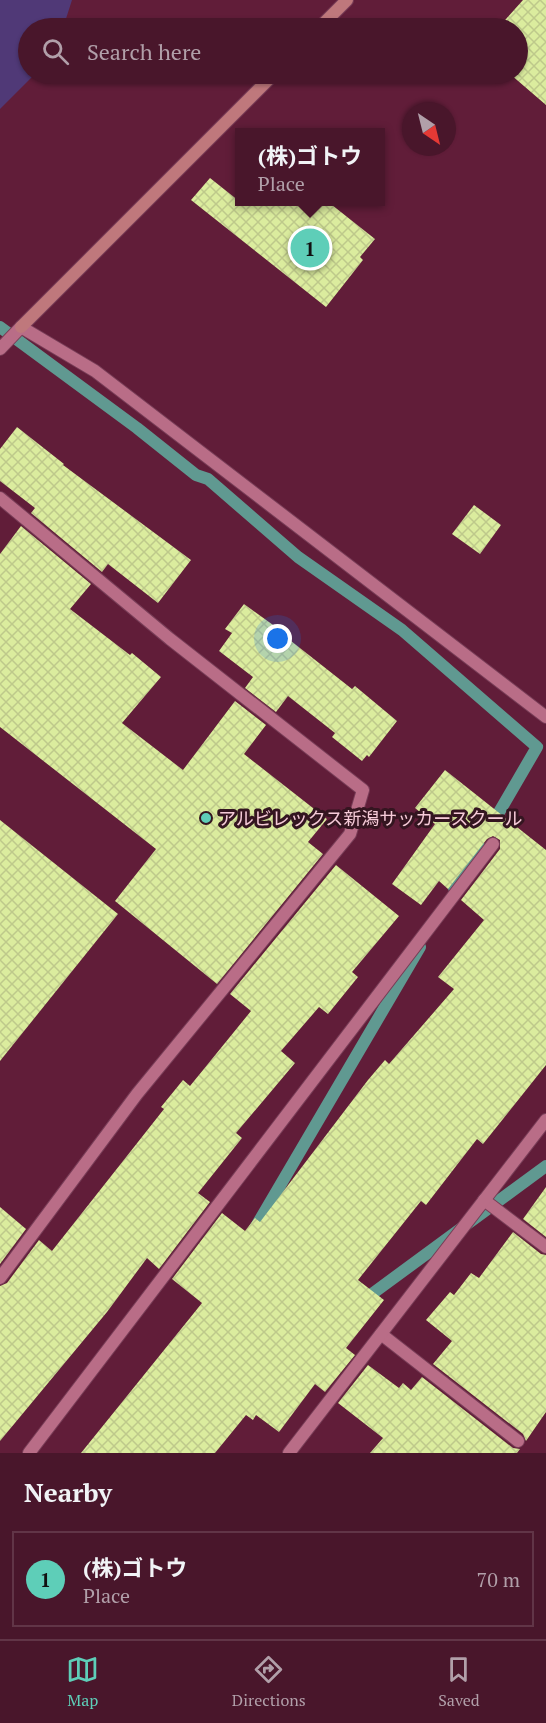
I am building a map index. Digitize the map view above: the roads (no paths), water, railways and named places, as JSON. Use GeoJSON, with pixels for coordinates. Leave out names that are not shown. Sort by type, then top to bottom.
{"type":"FeatureCollection","features":[{"type":"Feature","properties":{"kind":"street"},"geometry":{"type":"LineString","coordinates":[[328,18],[347,0]]}},
{"type":"Feature","properties":{"kind":"street"},"geometry":{"type":"LineString","coordinates":[[0,349],[264,84]]}},
{"type":"Feature","properties":{"kind":"street"},"geometry":{"type":"LineString","coordinates":[[21,327],[95,371],[546,717]]}},
{"type":"Feature","properties":{"kind":"street"},"geometry":{"type":"LineString","coordinates":[[0,498],[170,639],[363,790],[350,834],[137,1095],[0,1278]]}},
{"type":"Feature","properties":{"kind":"street"},"geometry":{"type":"LineString","coordinates":[[29,1453],[493,844]]}},
{"type":"Feature","properties":{"kind":"street"},"geometry":{"type":"LineString","coordinates":[[290,1453],[546,1120]]}},
{"type":"Feature","properties":{"kind":"street"},"geometry":{"type":"LineString","coordinates":[[484,1200],[546,1247]]}},
{"type":"Feature","properties":{"kind":"street"},"geometry":{"type":"LineString","coordinates":[[381,1334],[518,1441]]}},
{"type":"Feature","properties":{"kind":"waterway"},"geometry":{"type":"LineString","coordinates":[[0,327],[137,428],[196,475],[208,479],[298,557],[402,630],[537,747],[491,826]]}},
{"type":"Feature","properties":{"kind":"waterway"},"geometry":{"type":"LineString","coordinates":[[454,888],[479,846]]}},
{"type":"Feature","properties":{"kind":"waterway"},"geometry":{"type":"LineString","coordinates":[[251,1235],[420,947]]}},
{"type":"Feature","properties":{"kind":"waterway"},"geometry":{"type":"LineString","coordinates":[[361,1302],[546,1166]]}},
{"type":"Feature","properties":{"kind":"place","name":"(株)ゴトウ"},"geometry":{"type":"Point","coordinates":[310,248]}},
{"type":"Feature","properties":{"kind":"place","name":"アルビレックス新潟サッカースクール"},"geometry":{"type":"Point","coordinates":[206,818]}}]}
